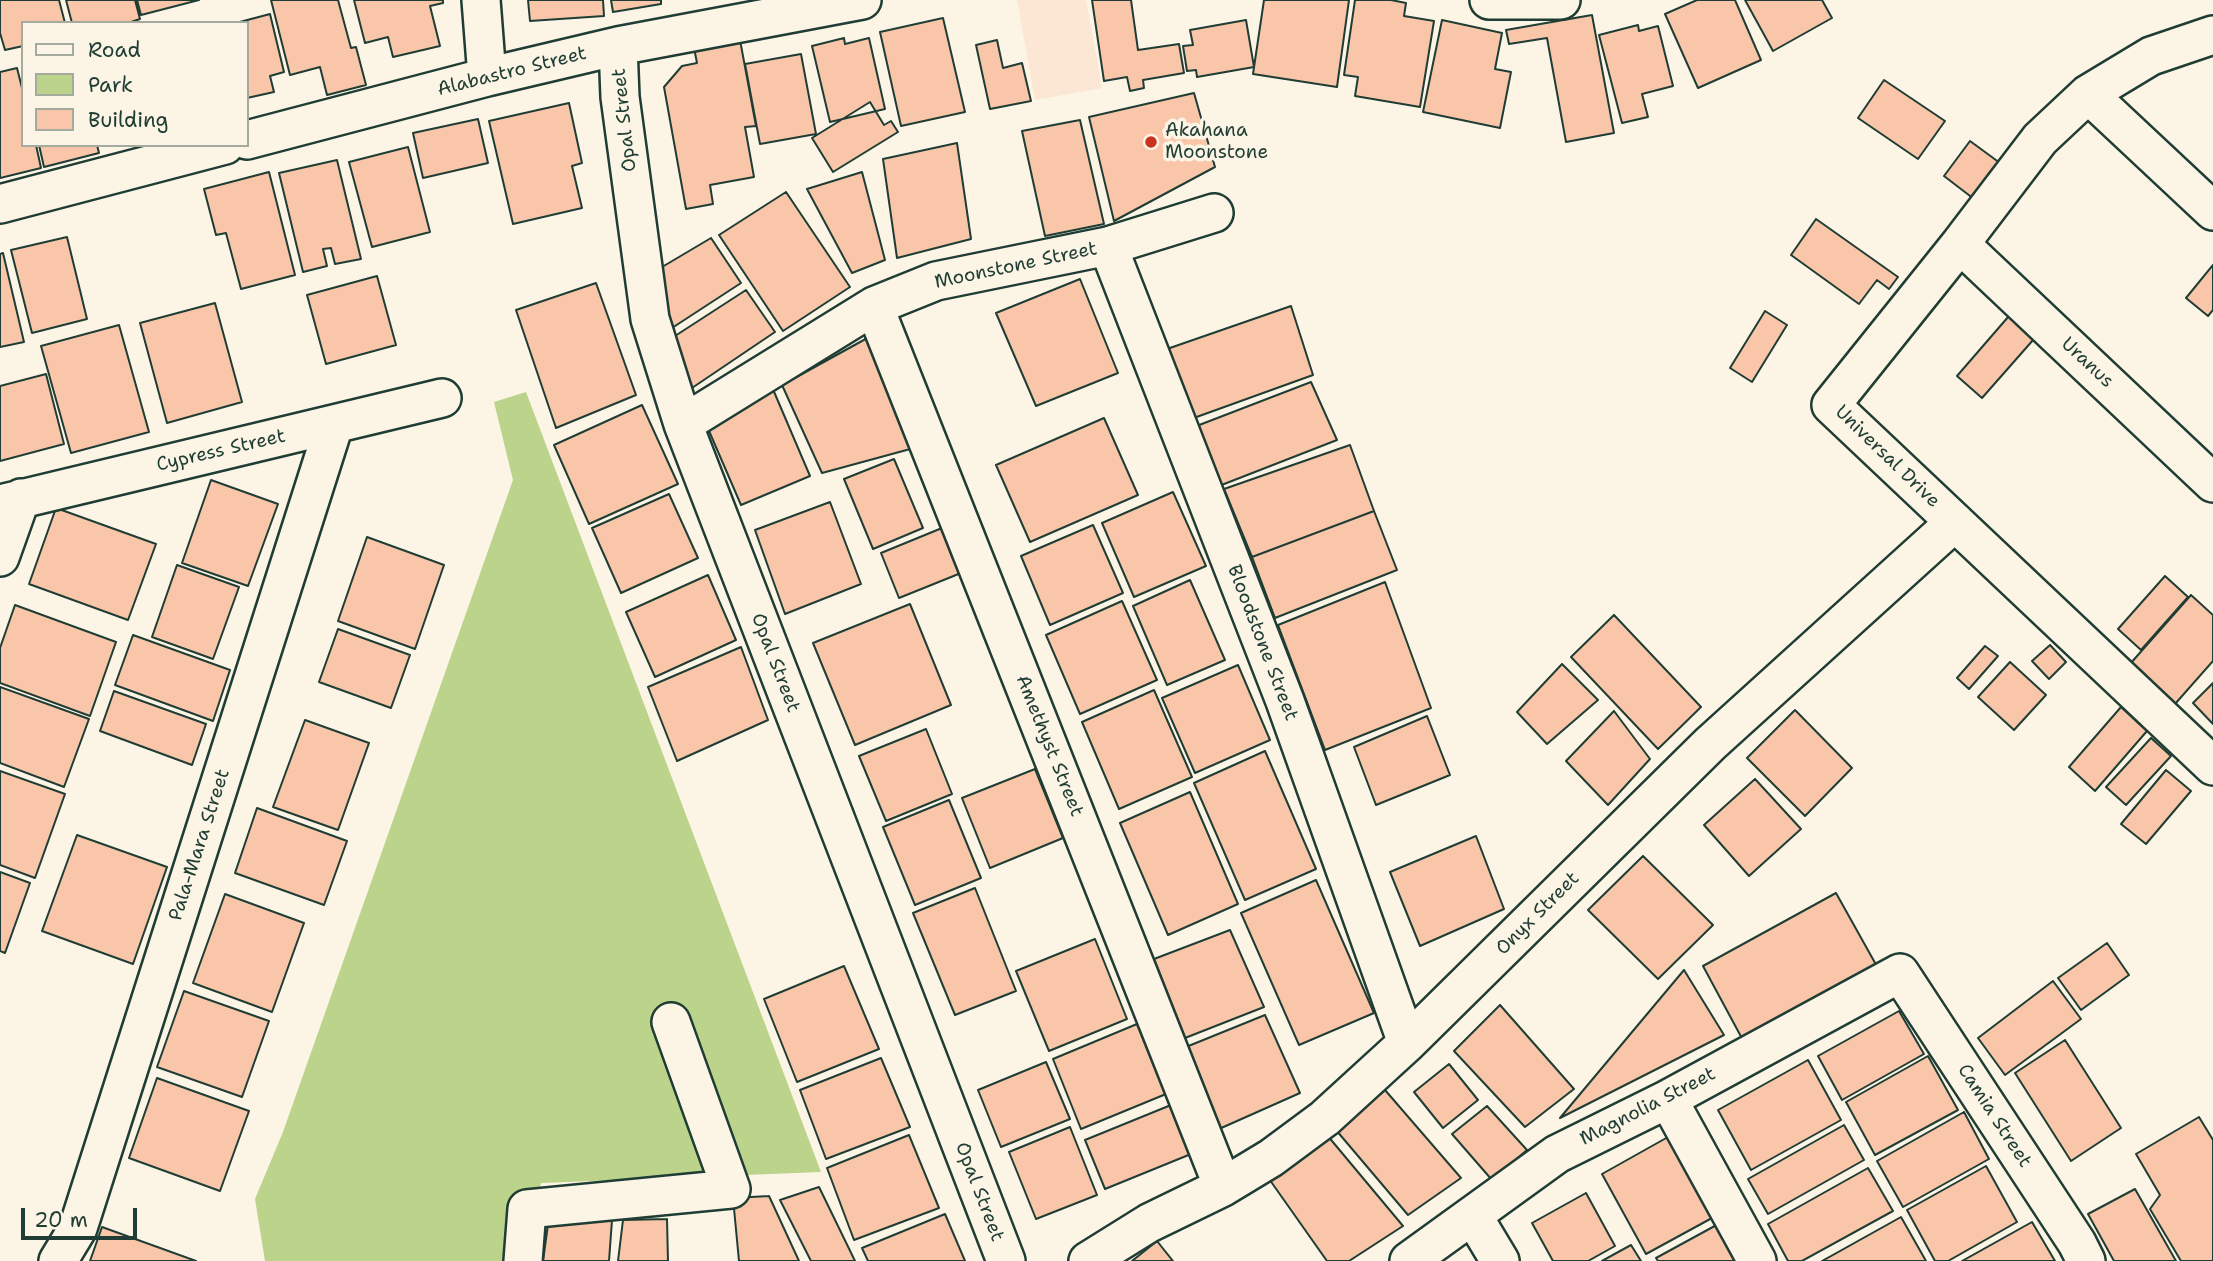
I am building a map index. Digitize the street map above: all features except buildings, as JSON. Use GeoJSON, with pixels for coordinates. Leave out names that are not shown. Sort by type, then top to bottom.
{"type":"FeatureCollection","features":[{"type":"Feature","properties":{"kind":"street"},"geometry":{"type":"LineString","coordinates":[[481,0],[487,77]]}},
{"type":"Feature","properties":{"kind":"street","name":"Alabastro Street"},"geometry":{"type":"LineString","coordinates":[[248,140],[487,77],[618,46],[862,0]]}},
{"type":"Feature","properties":{"kind":"street"},"geometry":{"type":"LineString","coordinates":[[1489,0],[1552,0]]}},
{"type":"Feature","properties":{"kind":"street","name":"Universal Drive"},"geometry":{"type":"LineString","coordinates":[[2213,35],[2151,57],[2088,94],[2040,139],[1831,405],[2213,766]]}},
{"type":"Feature","properties":{"kind":"street","name":"Opal Street"},"geometry":{"type":"LineString","coordinates":[[618,46],[620,97],[650,319],[683,424],[1006,1261]]}},
{"type":"Feature","properties":{"kind":"street"},"geometry":{"type":"LineString","coordinates":[[2088,94],[2213,211]]}},
{"type":"Feature","properties":{"kind":"street"},"geometry":{"type":"LineString","coordinates":[[0,204],[217,147]]}},
{"type":"Feature","properties":{"kind":"street","name":"Moonstone Street"},"geometry":{"type":"LineString","coordinates":[[683,424],[874,306],[936,281],[1108,246],[1214,213]]}},
{"type":"Feature","properties":{"kind":"street","name":"Uranus"},"geometry":{"type":"LineString","coordinates":[[1960,244],[2213,483]]}},
{"type":"Feature","properties":{"kind":"street","name":"Bloodstone Street"},"geometry":{"type":"LineString","coordinates":[[1108,246],[1285,701],[1407,1042]]}},
{"type":"Feature","properties":{"kind":"street","name":"Amethyst Street"},"geometry":{"type":"LineString","coordinates":[[874,306],[1223,1187]]}},
{"type":"Feature","properties":{"kind":"street","name":"Cypress Street"},"geometry":{"type":"LineString","coordinates":[[10,501],[442,398]]}},
{"type":"Feature","properties":{"kind":"street","name":"Pala-Mara Street"},"geometry":{"type":"LineString","coordinates":[[58,1261],[78,1228],[334,425]]}},
{"type":"Feature","properties":{"kind":"street"},"geometry":{"type":"LineString","coordinates":[[0,557],[10,501]]}},
{"type":"Feature","properties":{"kind":"street","name":"Onyx Street"},"geometry":{"type":"LineString","coordinates":[[1088,1261],[1149,1223],[1223,1187],[1271,1158],[1325,1118],[1407,1042],[1710,744],[1955,522]]}},
{"type":"Feature","properties":{"kind":"street","name":"Magnolia Street"},"geometry":{"type":"LineString","coordinates":[[1409,1261],[1557,1154],[1668,1099],[1900,973]]}},
{"type":"Feature","properties":{"kind":"street","name":"Camia Street"},"geometry":{"type":"LineString","coordinates":[[1900,973],[2086,1261]]}},
{"type":"Feature","properties":{"kind":"street"},"geometry":{"type":"LineString","coordinates":[[523,1261],[527,1209],[732,1189],[671,1022]]}},
{"type":"Feature","properties":{"kind":"street"},"geometry":{"type":"LineString","coordinates":[[1668,1099],[1757,1261]]}},
{"type":"Feature","properties":{"kind":"street"},"geometry":{"type":"LineString","coordinates":[[1473,1216],[1500,1261]]}},
{"type":"Feature","properties":{"kind":"shaded area"},"geometry":{"type":"Polygon","coordinates":[[[1017,0],[1086,0],[1102,88],[1035,100],[1017,0]]]}},
{"type":"Feature","properties":{"kind":"green space"},"geometry":{"type":"Polygon","coordinates":[[[526,392],[821,1172],[541,1183],[525,1261],[265,1261],[255,1199],[283,1132],[513,480],[494,402],[526,392]]]}},
{"type":"Feature","properties":{"kind":"place","name":"Akahana Moonstone"},"geometry":{"type":"Point","coordinates":[1151,142]}}]}
